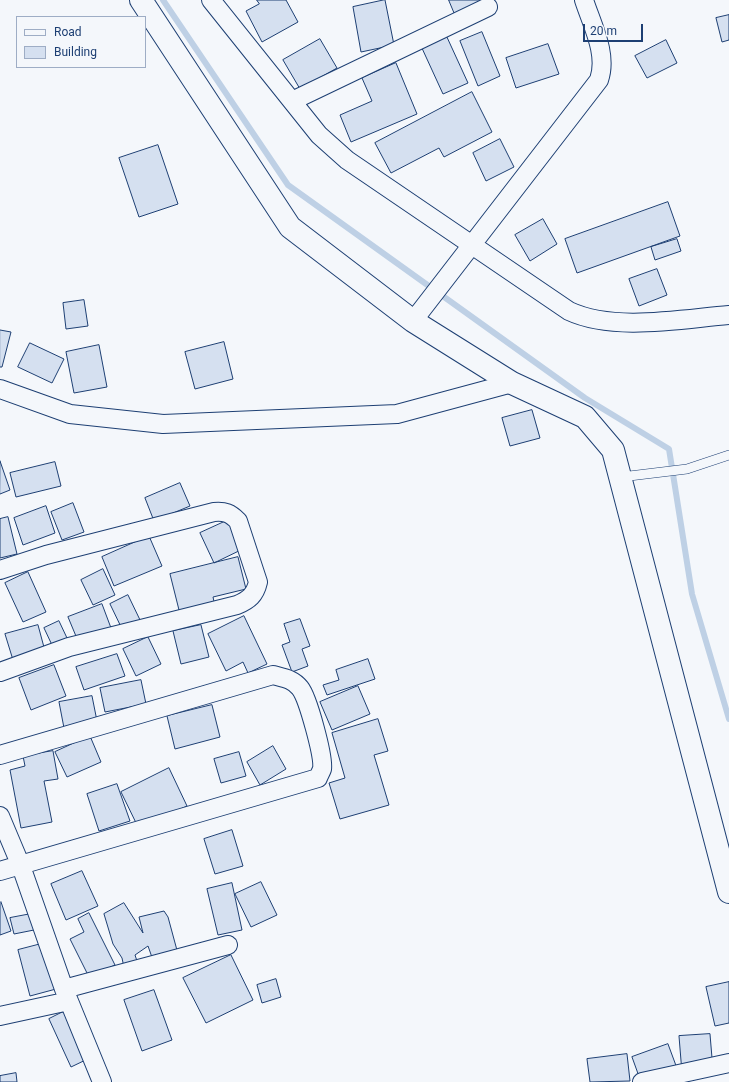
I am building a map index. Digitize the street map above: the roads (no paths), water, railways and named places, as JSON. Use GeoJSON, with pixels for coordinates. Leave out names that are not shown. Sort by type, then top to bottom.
{"type":"FeatureCollection","features":[{"type":"Feature","properties":{"kind":"street"},"geometry":{"type":"LineString","coordinates":[[141,0],[290,227],[413,321],[512,383],[585,418],[614,450],[729,892]]}},
{"type":"Feature","properties":{"kind":"street"},"geometry":{"type":"LineString","coordinates":[[211,0],[319,135],[347,160],[570,311],[584,317],[601,321],[631,322],[729,315]]}},
{"type":"Feature","properties":{"kind":"street"},"geometry":{"type":"LineString","coordinates":[[413,321],[448,278],[599,80],[603,64],[601,52],[584,0]]}},
{"type":"Feature","properties":{"kind":"street"},"geometry":{"type":"LineString","coordinates":[[292,101],[488,7]]}},
{"type":"Feature","properties":{"kind":"street"},"geometry":{"type":"LineString","coordinates":[[0,389],[70,414],[163,424],[397,414],[512,383]]}},
{"type":"Feature","properties":{"kind":"street"},"geometry":{"type":"LineString","coordinates":[[0,570],[46,555],[214,512],[225,511],[238,521],[258,582],[256,591],[249,600],[237,605],[69,646],[0,672]]}},
{"type":"Feature","properties":{"kind":"street"},"geometry":{"type":"LineString","coordinates":[[0,755],[273,675],[291,679],[301,689],[311,713],[322,761],[322,770],[318,778],[0,871]]}},
{"type":"Feature","properties":{"kind":"street"},"geometry":{"type":"LineString","coordinates":[[0,816],[21,866],[66,995],[102,1082]]}},
{"type":"Feature","properties":{"kind":"street"},"geometry":{"type":"LineString","coordinates":[[0,1016],[228,945]]}},
{"type":"Feature","properties":{"kind":"street"},"geometry":{"type":"LineString","coordinates":[[642,1082],[729,1063]]}},
{"type":"Feature","properties":{"kind":"lane"},"geometry":{"type":"LineString","coordinates":[[621,477],[687,469],[729,455]]}},
{"type":"Feature","properties":{"kind":"waterway"},"geometry":{"type":"LineString","coordinates":[[163,0],[288,185],[585,398],[669,449],[692,594],[729,719]]}}]}
